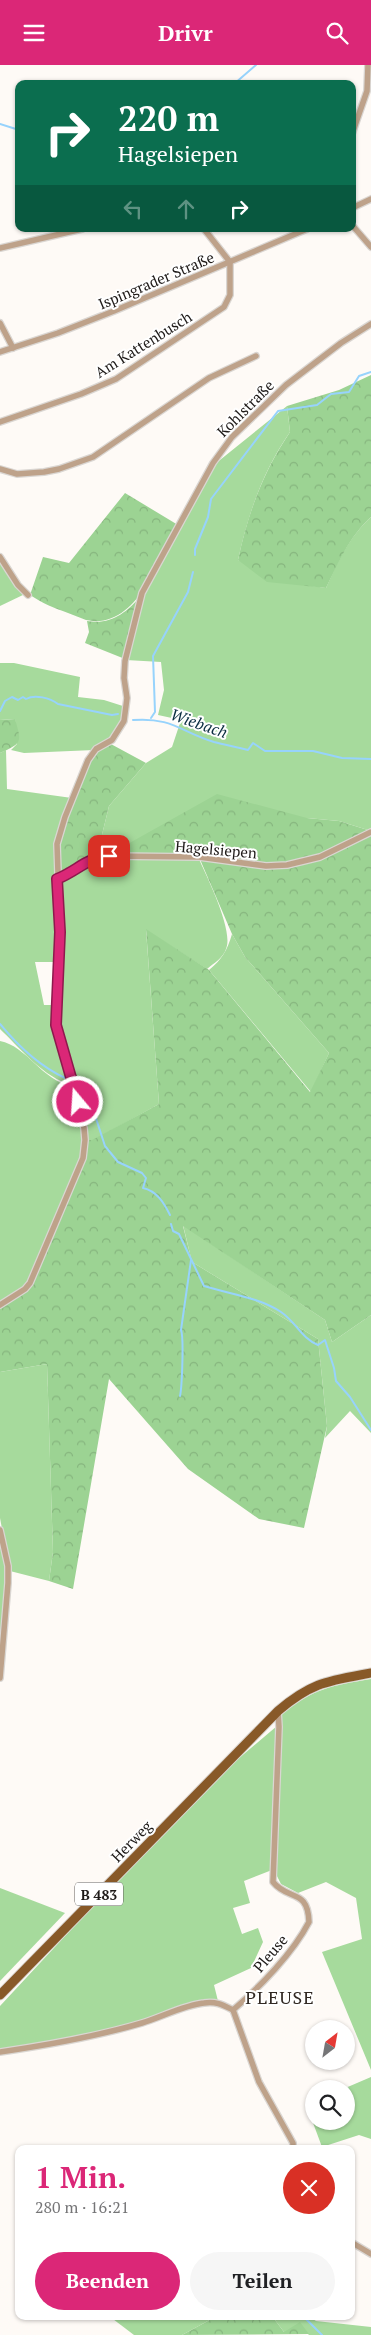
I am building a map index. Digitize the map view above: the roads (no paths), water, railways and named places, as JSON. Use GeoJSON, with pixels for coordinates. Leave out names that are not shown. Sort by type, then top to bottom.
{"type":"FeatureCollection","features":[{"type":"Feature","properties":{"kind":"main road","name":"B 483"},"geometry":{"type":"LineString","coordinates":[[278,1711],[299,1694],[316,1685],[371,1673]]}},
{"type":"Feature","properties":{"kind":"main road","name":"Herweg"},"geometry":{"type":"LineString","coordinates":[[0,1995],[278,1711]]}},
{"type":"Feature","properties":{"kind":"street"},"geometry":{"type":"LineString","coordinates":[[356,123],[367,91],[368,65]]}},
{"type":"Feature","properties":{"kind":"street"},"geometry":{"type":"LineString","coordinates":[[356,206],[371,199]]}},
{"type":"Feature","properties":{"kind":"street"},"geometry":{"type":"LineString","coordinates":[[356,230],[371,247]]}},
{"type":"Feature","properties":{"kind":"street"},"geometry":{"type":"LineString","coordinates":[[0,248],[69,232]]}},
{"type":"Feature","properties":{"kind":"street"},"geometry":{"type":"LineString","coordinates":[[206,232],[230,262]]}},
{"type":"Feature","properties":{"kind":"street","name":"Ispingrader Straße"},"geometry":{"type":"LineString","coordinates":[[0,352],[66,330],[299,232]]}},
{"type":"Feature","properties":{"kind":"street","name":"Am Kattenbusch"},"geometry":{"type":"LineString","coordinates":[[0,422],[81,394],[116,379],[224,307],[230,295],[230,262]]}},
{"type":"Feature","properties":{"kind":"street"},"geometry":{"type":"LineString","coordinates":[[0,323],[13,348]]}},
{"type":"Feature","properties":{"kind":"street","name":"Kohlstraße"},"geometry":{"type":"LineString","coordinates":[[57,879],[57,844],[64,817],[91,755],[96,749],[112,740],[126,715],[125,661],[142,593],[213,463],[232,437],[286,385],[341,343],[371,324]]}},
{"type":"Feature","properties":{"kind":"street"},"geometry":{"type":"LineString","coordinates":[[0,469],[17,473],[44,472],[59,469],[93,457],[209,378],[256,355]]}},
{"type":"Feature","properties":{"kind":"street"},"geometry":{"type":"LineString","coordinates":[[0,557],[18,585],[28,595]]}},
{"type":"Feature","properties":{"kind":"street","name":"Hagelsiepen"},"geometry":{"type":"LineString","coordinates":[[57,879],[68,875],[93,858],[109,856],[199,857],[266,866],[287,865],[320,857],[371,832]]}},
{"type":"Feature","properties":{"kind":"street"},"geometry":{"type":"LineString","coordinates":[[0,1305],[30,1283],[83,1158],[84,1128],[56,1025],[60,932],[57,879]]}},
{"type":"Feature","properties":{"kind":"street"},"geometry":{"type":"LineString","coordinates":[[0,1531],[8,1566],[8,1583],[0,1678]]}},
{"type":"Feature","properties":{"kind":"street","name":"Pleuse"},"geometry":{"type":"LineString","coordinates":[[233,2010],[265,1980],[309,1922],[304,1901],[282,1890],[273,1882],[279,1736],[278,1711]]}},
{"type":"Feature","properties":{"kind":"street"},"geometry":{"type":"LineString","coordinates":[[0,2052],[39,2047],[101,2033],[202,2003],[218,2002],[233,2010],[260,2082],[293,2145]]}},
{"type":"Feature","properties":{"kind":"street"},"geometry":{"type":"LineString","coordinates":[[355,2244],[371,2254]]}},
{"type":"Feature","properties":{"kind":"waterway"},"geometry":{"type":"LineString","coordinates":[[239,80],[256,65]]}},
{"type":"Feature","properties":{"kind":"waterway"},"geometry":{"type":"LineString","coordinates":[[0,124],[15,129]]}},
{"type":"Feature","properties":{"kind":"waterway"},"geometry":{"type":"LineString","coordinates":[[195,555],[195,549],[208,517],[211,499],[278,411],[317,405],[331,394],[349,392],[359,376],[371,372]]}},
{"type":"Feature","properties":{"kind":"waterway"},"geometry":{"type":"LineString","coordinates":[[151,718],[155,712],[153,656],[188,592],[193,572]]}},
{"type":"Feature","properties":{"kind":"waterway","name":"Wiebach"},"geometry":{"type":"LineString","coordinates":[[0,711],[5,701],[12,697],[18,700],[23,697],[26,699],[38,697],[47,698],[58,704],[112,715],[118,714]]}},
{"type":"Feature","properties":{"kind":"waterway","name":"Wiebach"},"geometry":{"type":"LineString","coordinates":[[133,720],[167,723],[214,742],[248,750],[253,743],[265,751],[313,751],[342,758],[371,759]]}},
{"type":"Feature","properties":{"kind":"waterway"},"geometry":{"type":"LineString","coordinates":[[0,1024],[30,1055],[46,1068],[65,1078]]}},
{"type":"Feature","properties":{"kind":"waterway"},"geometry":{"type":"LineString","coordinates":[[77,1085],[89,1097],[105,1146],[118,1162],[142,1173],[146,1178],[143,1188],[156,1195],[163,1202],[170,1215]]}},
{"type":"Feature","properties":{"kind":"waterway"},"geometry":{"type":"LineString","coordinates":[[171,1224],[173,1231],[179,1234],[204,1286],[243,1296],[272,1307],[286,1316],[312,1342],[318,1345],[325,1340],[336,1381],[350,1397],[371,1430]]}},
{"type":"Feature","properties":{"kind":"waterway"},"geometry":{"type":"LineString","coordinates":[[180,1396],[181,1330],[191,1260]]}},
{"type":"Feature","properties":{"kind":"waterway"},"geometry":{"type":"LineString","coordinates":[[307,2320],[322,2335]]}},
{"type":"Feature","properties":{"kind":"district","name":"PLEUSE"},"geometry":{"type":"Point","coordinates":[280,1997]}}]}
